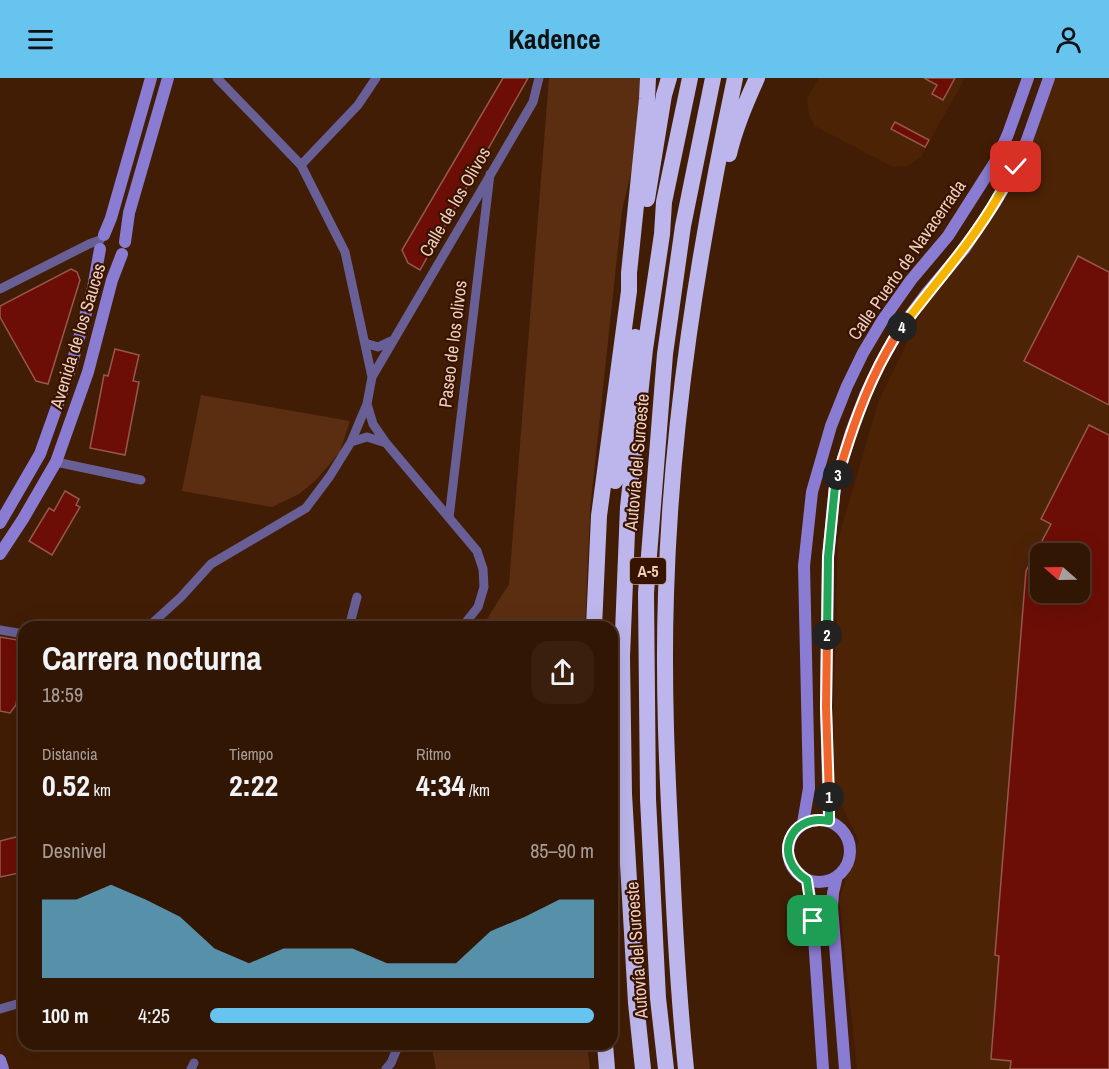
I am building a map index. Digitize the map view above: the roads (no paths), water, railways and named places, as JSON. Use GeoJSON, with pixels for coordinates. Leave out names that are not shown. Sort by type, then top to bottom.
{"type":"FeatureCollection","features":[{"type":"Feature","properties":{"kind":"highway"},"geometry":{"type":"LineString","coordinates":[[594,621],[599,516],[629,291],[648,78]]}},
{"type":"Feature","properties":{"kind":"highway"},"geometry":{"type":"LineString","coordinates":[[629,291],[669,78]]}},
{"type":"Feature","properties":{"kind":"highway","name":"Autovía del Suroeste"},"geometry":{"type":"LineString","coordinates":[[643,1069],[636,1003],[624,794],[622,657],[628,507],[664,202],[690,78]]}},
{"type":"Feature","properties":{"kind":"highway","name":"Autovía del Suroeste"},"geometry":{"type":"LineString","coordinates":[[666,1069],[658,998],[648,799],[646,593],[665,354],[683,225],[713,78]]}},
{"type":"Feature","properties":{"kind":"highway"},"geometry":{"type":"LineString","coordinates":[[686,1069],[679,995],[668,796],[666,592],[674,466],[685,358],[705,225],[735,78]]}},
{"type":"Feature","properties":{"kind":"highway"},"geometry":{"type":"LineString","coordinates":[[705,225],[720,199],[732,141],[757,78]]}},
{"type":"Feature","properties":{"kind":"highway"},"geometry":{"type":"LineString","coordinates":[[599,621],[607,538],[638,323],[653,233],[664,202]]}},
{"type":"Feature","properties":{"kind":"highway"},"geometry":{"type":"LineString","coordinates":[[605,1050],[607,1069]]}},
{"type":"Feature","properties":{"kind":"street","name":"Avenida de los Sauces"},"geometry":{"type":"LineString","coordinates":[[0,523],[40,454],[71,367],[93,288],[102,241],[111,218],[152,78]]}},
{"type":"Feature","properties":{"kind":"street","name":"Avenida de los Sauces"},"geometry":{"type":"LineString","coordinates":[[0,554],[56,462],[88,372],[112,280],[124,248],[129,213],[168,78]]}},
{"type":"Feature","properties":{"kind":"street"},"geometry":{"type":"LineString","coordinates":[[155,621],[181,597],[211,564],[306,508],[330,476],[351,442],[367,404],[372,377],[345,252],[301,165],[217,78]]}},
{"type":"Feature","properties":{"kind":"street"},"geometry":{"type":"LineString","coordinates":[[301,165],[358,105],[376,78]]}},
{"type":"Feature","properties":{"kind":"street","name":"Calle de los Olivos"},"geometry":{"type":"LineString","coordinates":[[372,377],[533,102],[539,78]]}},
{"type":"Feature","properties":{"kind":"street","name":"Calle Puerto de Navacerrada"},"geometry":{"type":"LineString","coordinates":[[804,823],[809,788],[804,566],[812,492],[831,426],[859,361],[882,321],[911,280],[948,236],[997,159],[1028,78]]}},
{"type":"Feature","properties":{"kind":"street","name":"Calle Puerto de Navacerrada"},"geometry":{"type":"LineString","coordinates":[[829,821],[826,707],[828,557],[835,486],[851,432],[881,362],[899,330],[965,248],[995,203],[1016,167],[1028,140],[1049,78]]}},
{"type":"Feature","properties":{"kind":"street","name":"Paseo de los olivos"},"geometry":{"type":"LineString","coordinates":[[449,518],[490,174]]}},
{"type":"Feature","properties":{"kind":"street"},"geometry":{"type":"LineString","coordinates":[[0,289],[89,244],[102,241],[112,232],[120,235],[124,248],[119,256],[109,258],[105,255],[102,241]]}},
{"type":"Feature","properties":{"kind":"street"},"geometry":{"type":"LineString","coordinates":[[365,343],[378,347],[393,340]]}},
{"type":"Feature","properties":{"kind":"street"},"geometry":{"type":"LineString","coordinates":[[367,404],[373,424],[386,443],[477,551],[483,569],[484,587],[478,607],[467,621]]}},
{"type":"Feature","properties":{"kind":"street"},"geometry":{"type":"LineString","coordinates":[[351,442],[367,437],[386,443]]}},
{"type":"Feature","properties":{"kind":"street"},"geometry":{"type":"LineString","coordinates":[[56,462],[141,480]]}},
{"type":"Feature","properties":{"kind":"street"},"geometry":{"type":"LineString","coordinates":[[351,621],[357,597]]}},
{"type":"Feature","properties":{"kind":"street"},"geometry":{"type":"LineString","coordinates":[[0,630],[18,633]]}},
{"type":"Feature","properties":{"kind":"street"},"geometry":{"type":"LineString","coordinates":[[821,819],[829,821],[838,825],[849,841],[849,860],[844,869],[830,880],[823,882],[807,880],[792,867],[788,857],[790,838],[804,823],[821,819]]}},
{"type":"Feature","properties":{"kind":"street"},"geometry":{"type":"LineString","coordinates":[[837,876],[832,907],[845,1069]]}},
{"type":"Feature","properties":{"kind":"street"},"geometry":{"type":"LineString","coordinates":[[807,880],[812,908],[823,1069]]}},
{"type":"Feature","properties":{"kind":"street"},"geometry":{"type":"LineString","coordinates":[[0,1009],[18,1004]]}},
{"type":"Feature","properties":{"kind":"street"},"geometry":{"type":"LineString","coordinates":[[386,1069],[396,1050]]}},
{"type":"Feature","properties":{"kind":"street"},"geometry":{"type":"LineString","coordinates":[[0,1060],[3,1069]]}}]}
